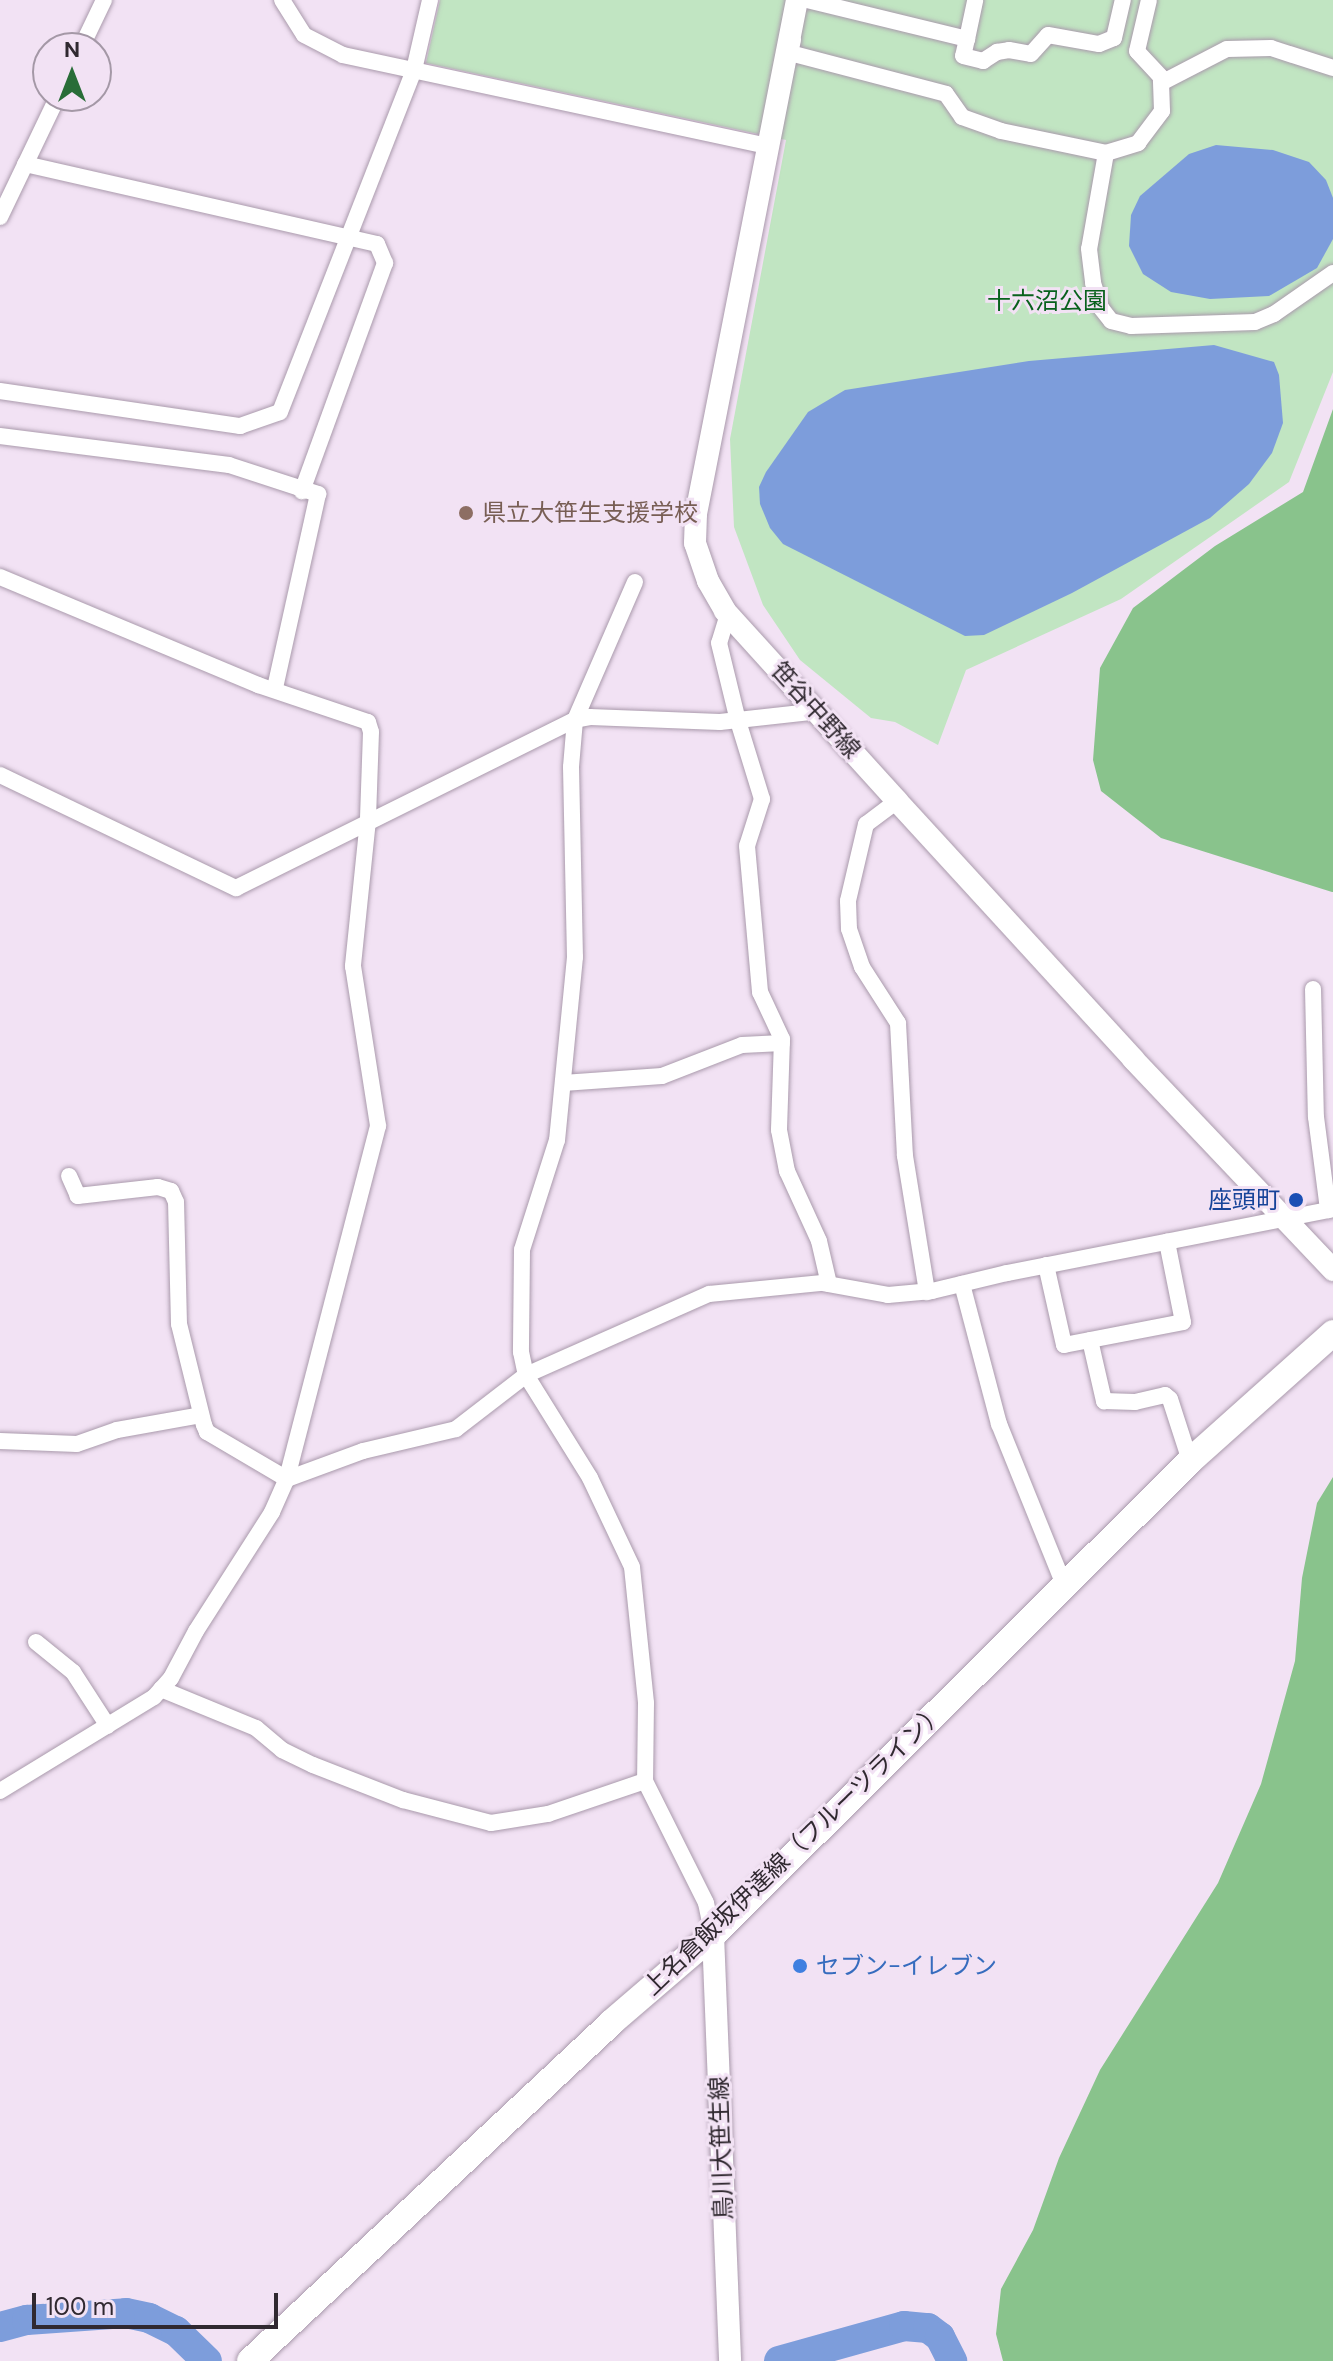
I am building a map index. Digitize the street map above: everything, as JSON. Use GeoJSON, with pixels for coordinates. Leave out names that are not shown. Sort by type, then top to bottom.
{"type":"FeatureCollection","features":[{"type":"Feature","properties":{"kind":"main road","name":"上名倉飯坂伊達線（フルーツライン）"},"geometry":{"type":"LineString","coordinates":[[250,2361],[612,2022],[713,1935],[1190,1461],[1333,1333]]}},
{"type":"Feature","properties":{"kind":"street"},"geometry":{"type":"LineString","coordinates":[[89,32],[104,0]]}},
{"type":"Feature","properties":{"kind":"street"},"geometry":{"type":"LineString","coordinates":[[282,0],[304,35],[343,55],[768,146]]}},
{"type":"Feature","properties":{"kind":"street"},"geometry":{"type":"LineString","coordinates":[[0,391],[240,426],[280,412],[414,70],[430,0]]}},
{"type":"Feature","properties":{"kind":"street"},"geometry":{"type":"LineString","coordinates":[[967,39],[802,0],[790,53],[946,94],[962,117],[1001,131],[1106,153],[1128,148],[1149,132],[1162,111],[1163,82],[1155,67],[1137,51],[1149,0]]}},
{"type":"Feature","properties":{"kind":"street","name":"笹谷中野線"},"geometry":{"type":"LineString","coordinates":[[802,0],[768,146],[696,514],[695,543],[708,581],[728,614],[819,711],[897,801],[1333,1270]]}},
{"type":"Feature","properties":{"kind":"street"},"geometry":{"type":"LineString","coordinates":[[975,0],[963,56],[983,61],[997,52],[1009,50],[1031,54],[1048,35],[1099,44],[1114,38],[1123,0]]}},
{"type":"Feature","properties":{"kind":"street"},"geometry":{"type":"LineString","coordinates":[[1163,82],[1227,49],[1271,48],[1333,68]]}},
{"type":"Feature","properties":{"kind":"street"},"geometry":{"type":"LineString","coordinates":[[0,217],[50,112]]}},
{"type":"Feature","properties":{"kind":"street"},"geometry":{"type":"LineString","coordinates":[[1106,153],[1089,249],[1093,283],[1101,308],[1111,321],[1131,326],[1255,322],[1274,314],[1333,273]]}},
{"type":"Feature","properties":{"kind":"street"},"geometry":{"type":"LineString","coordinates":[[25,164],[350,235],[377,244],[385,263],[302,491]]}},
{"type":"Feature","properties":{"kind":"street"},"geometry":{"type":"LineString","coordinates":[[0,436],[229,465],[318,494],[275,688]]}},
{"type":"Feature","properties":{"kind":"street"},"geometry":{"type":"LineString","coordinates":[[0,577],[258,685],[275,688],[368,722],[372,755],[353,966],[378,1126],[287,1479],[272,1512],[161,1689],[108,1726],[0,1791]]}},
{"type":"Feature","properties":{"kind":"street"},"geometry":{"type":"LineString","coordinates":[[635,582],[575,720],[571,780],[575,957],[557,1140],[522,1250],[521,1352],[526,1375],[590,1478],[632,1567],[646,1703],[645,1781],[706,1903],[713,1935]]}},
{"type":"Feature","properties":{"kind":"street"},"geometry":{"type":"LineString","coordinates":[[728,614],[719,643],[738,721],[762,799],[747,846],[760,992],[782,1043],[778,1096],[787,1171],[819,1241],[829,1284]]}},
{"type":"Feature","properties":{"kind":"street"},"geometry":{"type":"LineString","coordinates":[[0,775],[236,888],[575,720],[590,717],[738,721],[819,711]]}},
{"type":"Feature","properties":{"kind":"street"},"geometry":{"type":"LineString","coordinates":[[897,801],[866,824],[848,901],[849,929],[862,967],[898,1023],[905,1156],[927,1292]]}},
{"type":"Feature","properties":{"kind":"street"},"geometry":{"type":"LineString","coordinates":[[287,1479],[363,1451],[456,1429],[526,1375],[709,1294],[773,1285],[829,1284],[888,1295],[927,1292],[1046,1265],[1330,1209],[1316,1117],[1313,989]]}},
{"type":"Feature","properties":{"kind":"street"},"geometry":{"type":"LineString","coordinates":[[563,1083],[662,1076],[742,1045],[782,1043]]}},
{"type":"Feature","properties":{"kind":"street"},"geometry":{"type":"LineString","coordinates":[[69,1176],[78,1196],[158,1187],[171,1191],[176,1202],[179,1324],[207,1432],[287,1479]]}},
{"type":"Feature","properties":{"kind":"street"},"geometry":{"type":"LineString","coordinates":[[1046,1265],[1064,1345],[1183,1322],[1167,1242]]}},
{"type":"Feature","properties":{"kind":"street"},"geometry":{"type":"LineString","coordinates":[[962,1284],[999,1424],[1064,1585]]}},
{"type":"Feature","properties":{"kind":"street"},"geometry":{"type":"LineString","coordinates":[[1090,1340],[1104,1401],[1135,1402],[1165,1395],[1170,1399],[1190,1461]]}},
{"type":"Feature","properties":{"kind":"street"},"geometry":{"type":"LineString","coordinates":[[2,1438],[77,1444],[117,1430],[201,1415]]}},
{"type":"Feature","properties":{"kind":"street"},"geometry":{"type":"LineString","coordinates":[[36,1642],[73,1672],[108,1726]]}},
{"type":"Feature","properties":{"kind":"street"},"geometry":{"type":"LineString","coordinates":[[161,1689],[256,1728],[282,1750],[313,1765],[403,1800],[491,1823],[511,1823],[548,1814],[645,1781]]}},
{"type":"Feature","properties":{"kind":"street","name":"鳥川大笹生線"},"geometry":{"type":"LineString","coordinates":[[713,1935],[730,2361]]}},
{"type":"Feature","properties":{"kind":"green space","name":"十六沼公園"},"geometry":{"type":"Polygon","coordinates":[[[440,0],[1333,0],[1333,372],[1289,482],[1121,599],[966,670],[938,745],[895,722],[871,718],[800,660],[763,605],[734,527],[730,439],[786,140],[426,63],[440,0]]]}},
{"type":"Feature","properties":{"kind":"green space"},"geometry":{"type":"Polygon","coordinates":[[[1333,409],[1332,892],[1161,838],[1101,791],[1093,760],[1100,668],[1133,608],[1215,546],[1303,492],[1333,409]]]}},
{"type":"Feature","properties":{"kind":"green space"},"geometry":{"type":"Polygon","coordinates":[[[1333,1477],[1333,2361],[1003,2361],[996,2334],[1001,2289],[1033,2230],[1059,2158],[1100,2070],[1218,1883],[1261,1784],[1295,1661],[1302,1578],[1317,1503],[1333,1477]]]}},
{"type":"Feature","properties":{"kind":"water"},"geometry":{"type":"Polygon","coordinates":[[[1216,145],[1273,150],[1309,162],[1326,180],[1333,198],[1333,239],[1317,268],[1269,296],[1210,299],[1171,292],[1143,274],[1129,246],[1131,215],[1140,196],[1189,154],[1216,145]]]}},
{"type":"Feature","properties":{"kind":"water"},"geometry":{"type":"Polygon","coordinates":[[[1214,345],[1274,362],[1279,375],[1283,423],[1272,453],[1249,484],[1210,518],[1072,593],[984,635],[965,636],[783,544],[770,528],[760,504],[759,487],[766,472],[808,412],[845,390],[1029,361],[1214,345]]]}},
{"type":"Feature","properties":{"kind":"waterway"},"geometry":{"type":"LineString","coordinates":[[0,2327],[27,2320],[126,2313],[149,2318],[176,2331],[207,2361]]}},
{"type":"Feature","properties":{"kind":"waterway"},"geometry":{"type":"LineString","coordinates":[[779,2361],[904,2326],[928,2328],[940,2337],[952,2361]]}},
{"type":"Feature","properties":{"kind":"place","name":"県立大笹生支援学校"},"geometry":{"type":"Point","coordinates":[466,513]}},
{"type":"Feature","properties":{"kind":"place","name":"座頭町"},"geometry":{"type":"Point","coordinates":[1296,1200]}},
{"type":"Feature","properties":{"kind":"place","name":"セブン-イレブン"},"geometry":{"type":"Point","coordinates":[800,1966]}}]}
